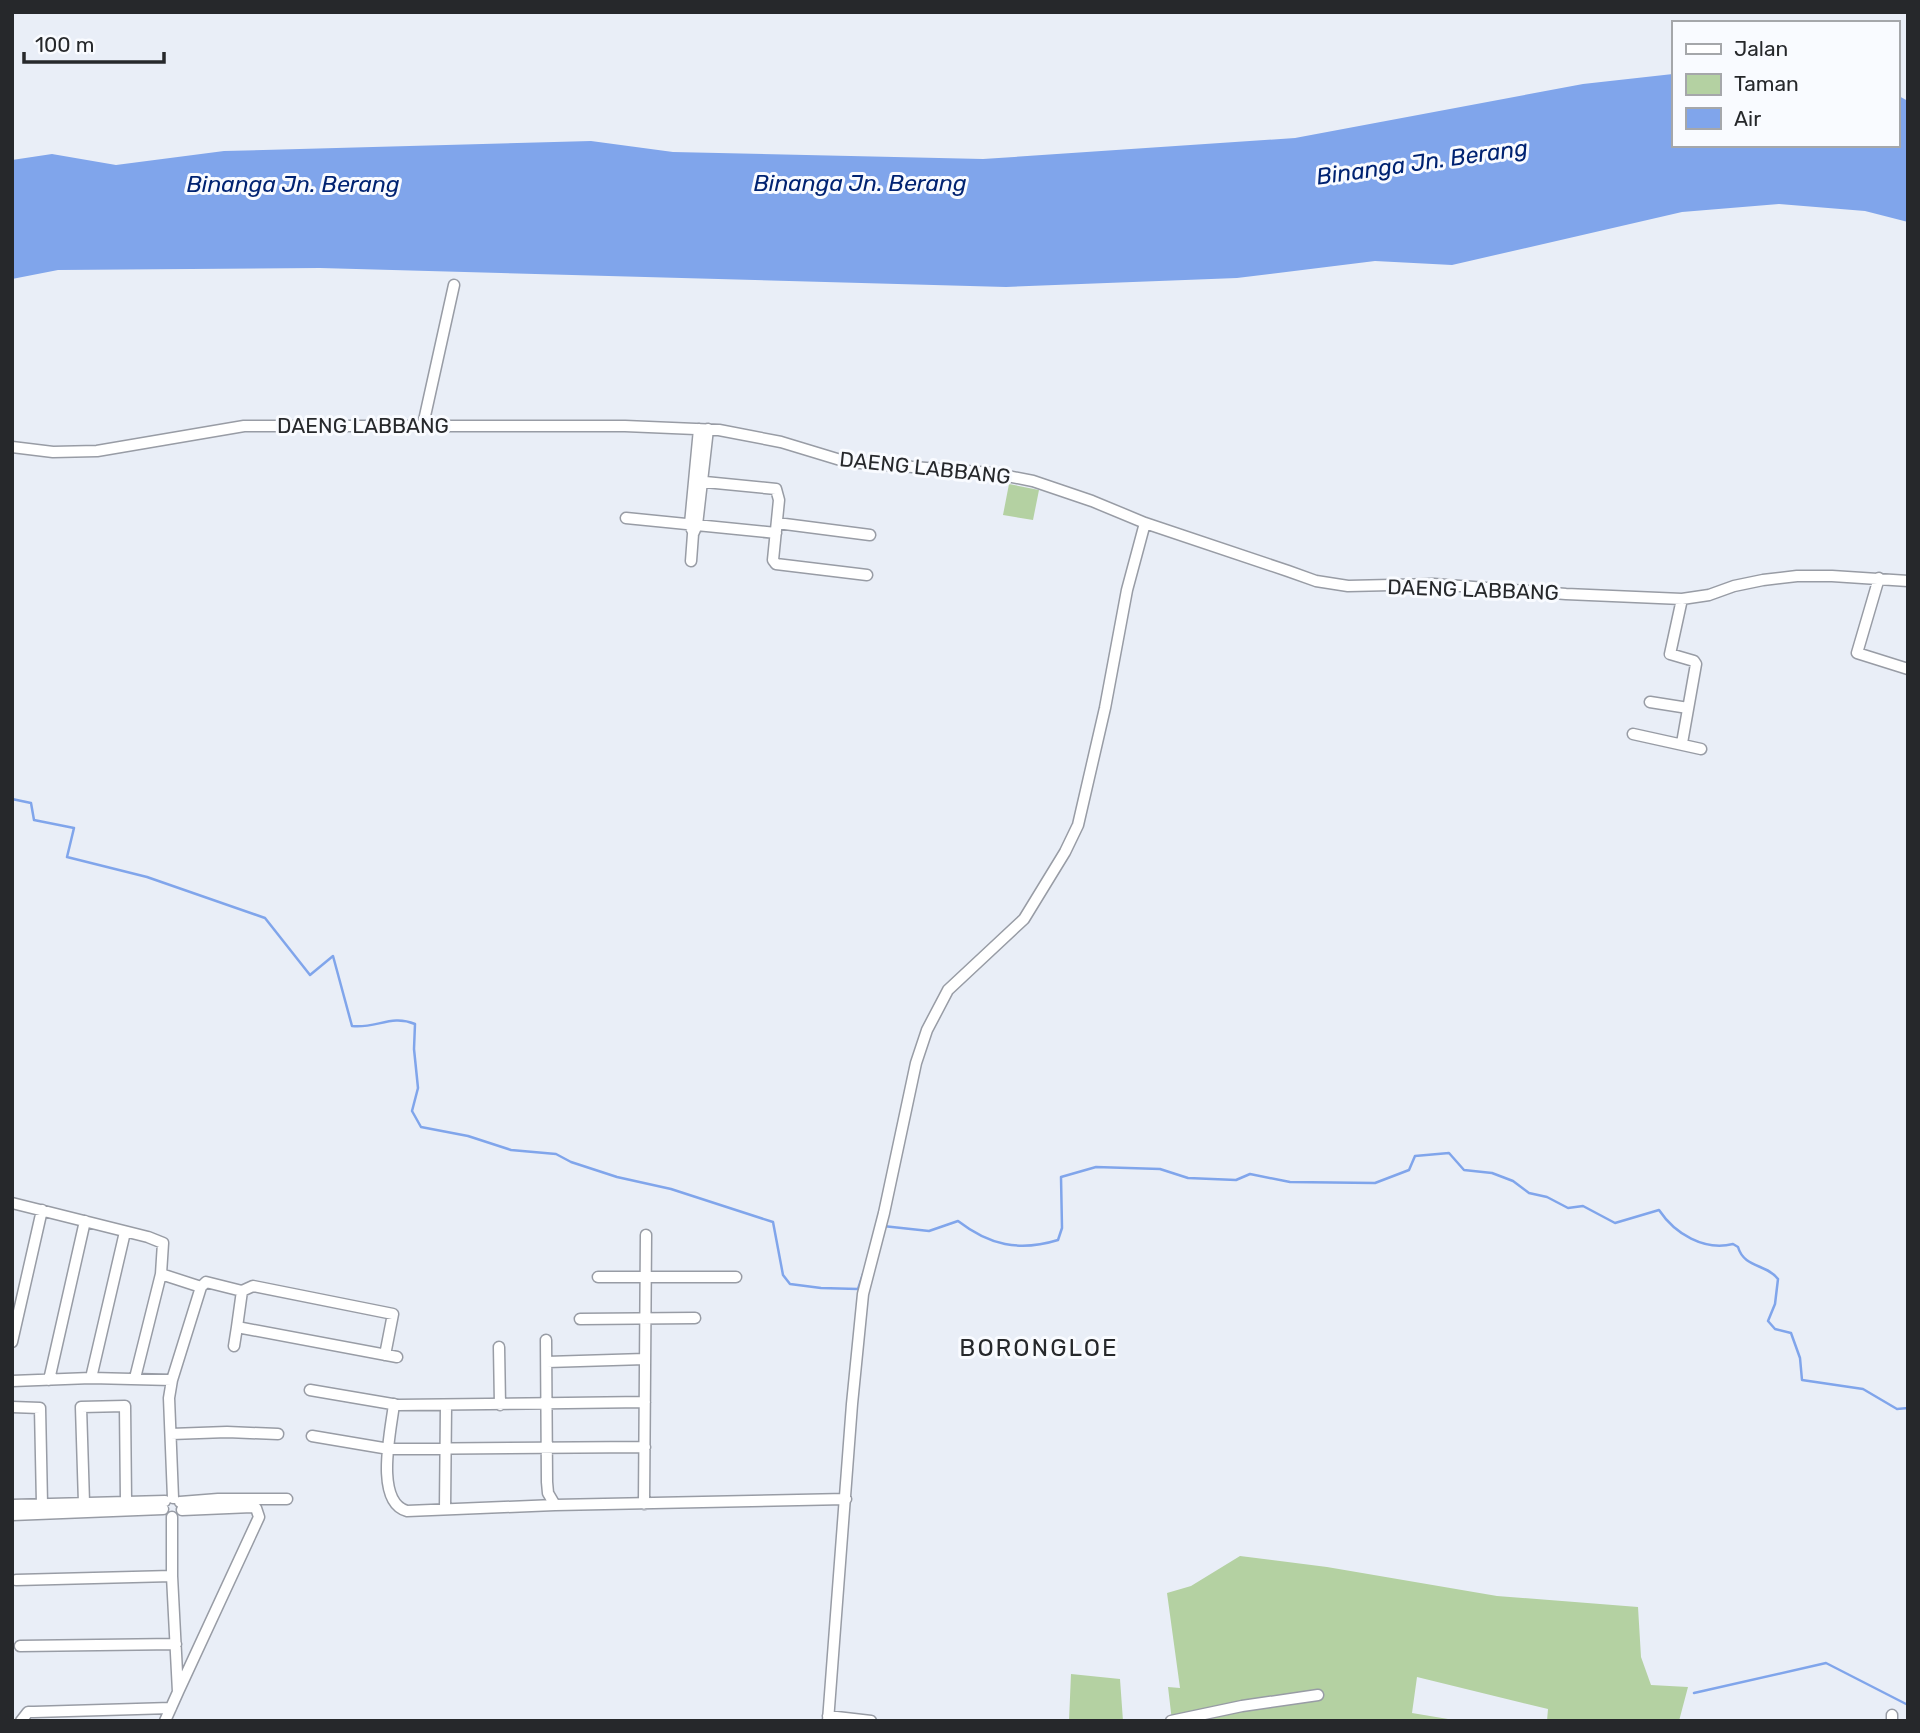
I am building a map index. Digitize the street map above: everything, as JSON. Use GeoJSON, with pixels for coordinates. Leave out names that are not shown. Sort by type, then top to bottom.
{"type":"FeatureCollection","features":[{"type":"Feature","properties":{"kind":"street"},"geometry":{"type":"LineString","coordinates":[[423,425],[454,285]]}},
{"type":"Feature","properties":{"kind":"street","name":"DAENG LABBANG"},"geometry":{"type":"LineString","coordinates":[[12,447],[52,452],[97,452],[244,426],[625,426],[704,429],[781,442],[819,455],[856,463],[1012,476],[1077,496],[1145,523],[1316,581],[1348,586],[1434,584],[1682,599],[1709,595],[1763,580],[1832,576],[1908,581]]}},
{"type":"Feature","properties":{"kind":"street"},"geometry":{"type":"LineString","coordinates":[[691,561],[704,429]]}},
{"type":"Feature","properties":{"kind":"street"},"geometry":{"type":"LineString","coordinates":[[699,481],[776,489],[779,500],[773,560],[776,564],[867,575]]}},
{"type":"Feature","properties":{"kind":"street"},"geometry":{"type":"LineString","coordinates":[[626,518],[693,528],[776,528],[870,535]]}},
{"type":"Feature","properties":{"kind":"street"},"geometry":{"type":"LineString","coordinates":[[871,1721],[828,1718],[863,1294],[923,1039],[937,1009],[953,985],[1024,919],[1078,825],[1097,748],[1127,590],[1145,523]]}},
{"type":"Feature","properties":{"kind":"street"},"geometry":{"type":"LineString","coordinates":[[1879,578],[1857,653],[1908,669]]}},
{"type":"Feature","properties":{"kind":"street"},"geometry":{"type":"LineString","coordinates":[[1682,599],[1670,654],[1696,663],[1682,743]]}},
{"type":"Feature","properties":{"kind":"street"},"geometry":{"type":"LineString","coordinates":[[1650,702],[1688,708]]}},
{"type":"Feature","properties":{"kind":"street"},"geometry":{"type":"LineString","coordinates":[[1633,734],[1701,749]]}},
{"type":"Feature","properties":{"kind":"street"},"geometry":{"type":"LineString","coordinates":[[12,1203],[163,1243],[160,1275],[135,1378]]}},
{"type":"Feature","properties":{"kind":"street"},"geometry":{"type":"LineString","coordinates":[[12,1342],[42,1210]]}},
{"type":"Feature","properties":{"kind":"street"},"geometry":{"type":"LineString","coordinates":[[49,1380],[85,1221]]}},
{"type":"Feature","properties":{"kind":"street"},"geometry":{"type":"LineString","coordinates":[[91,1378],[125,1232]]}},
{"type":"Feature","properties":{"kind":"street"},"geometry":{"type":"LineString","coordinates":[[644,1504],[646,1234]]}},
{"type":"Feature","properties":{"kind":"street"},"geometry":{"type":"LineString","coordinates":[[160,1275],[201,1287]]}},
{"type":"Feature","properties":{"kind":"street"},"geometry":{"type":"LineString","coordinates":[[598,1277],[736,1277]]}},
{"type":"Feature","properties":{"kind":"street"},"geometry":{"type":"LineString","coordinates":[[178,1692],[172,1576],[173,1517],[180,1514],[173,1504],[169,1398],[172,1380],[201,1287],[206,1282],[242,1292],[253,1286],[393,1314],[385,1355]]}},
{"type":"Feature","properties":{"kind":"street"},"geometry":{"type":"LineString","coordinates":[[233,1346],[242,1292]]}},
{"type":"Feature","properties":{"kind":"street"},"geometry":{"type":"LineString","coordinates":[[580,1319],[695,1318]]}},
{"type":"Feature","properties":{"kind":"street"},"geometry":{"type":"LineString","coordinates":[[237,1327],[397,1357]]}},
{"type":"Feature","properties":{"kind":"street"},"geometry":{"type":"LineString","coordinates":[[546,1340],[548,1493],[555,1505]]}},
{"type":"Feature","properties":{"kind":"street"},"geometry":{"type":"LineString","coordinates":[[499,1347],[500,1405]]}},
{"type":"Feature","properties":{"kind":"street"},"geometry":{"type":"LineString","coordinates":[[547,1362],[645,1359]]}},
{"type":"Feature","properties":{"kind":"street"},"geometry":{"type":"LineString","coordinates":[[12,1381],[91,1378],[172,1380]]}},
{"type":"Feature","properties":{"kind":"street"},"geometry":{"type":"LineString","coordinates":[[310,1390],[394,1404],[446,1406],[645,1402]]}},
{"type":"Feature","properties":{"kind":"street"},"geometry":{"type":"LineString","coordinates":[[394,1404],[387,1484],[394,1503],[407,1511],[846,1499]]}},
{"type":"Feature","properties":{"kind":"street"},"geometry":{"type":"LineString","coordinates":[[84,1503],[81,1407],[125,1406],[126,1501]]}},
{"type":"Feature","properties":{"kind":"street"},"geometry":{"type":"LineString","coordinates":[[445,1509],[446,1406]]}},
{"type":"Feature","properties":{"kind":"street"},"geometry":{"type":"LineString","coordinates":[[12,1407],[40,1408],[42,1504]]}},
{"type":"Feature","properties":{"kind":"street"},"geometry":{"type":"LineString","coordinates":[[171,1434],[278,1434]]}},
{"type":"Feature","properties":{"kind":"street"},"geometry":{"type":"LineString","coordinates":[[312,1436],[389,1449],[645,1447]]}},
{"type":"Feature","properties":{"kind":"street"},"geometry":{"type":"LineString","coordinates":[[12,1515],[218,1499],[287,1499]]}},
{"type":"Feature","properties":{"kind":"street"},"geometry":{"type":"LineString","coordinates":[[12,1505],[126,1501],[256,1508],[259,1517],[165,1721]]}},
{"type":"Feature","properties":{"kind":"street"},"geometry":{"type":"LineString","coordinates":[[16,1580],[172,1576]]}},
{"type":"Feature","properties":{"kind":"street"},"geometry":{"type":"LineString","coordinates":[[20,1646],[176,1644]]}},
{"type":"Feature","properties":{"kind":"street"},"geometry":{"type":"LineString","coordinates":[[1171,1721],[1242,1706],[1318,1695]]}},
{"type":"Feature","properties":{"kind":"street"},"geometry":{"type":"LineString","coordinates":[[21,1721],[28,1712],[95,1716],[171,1708]]}},
{"type":"Feature","properties":{"kind":"green space"},"geometry":{"type":"Polygon","coordinates":[[[1009,484],[1039,490],[1033,520],[1003,515],[1009,484]]]}},
{"type":"Feature","properties":{"kind":"green space"},"geometry":{"type":"Polygon","coordinates":[[[1240,1556],[1327,1567],[1497,1596],[1638,1607],[1641,1657],[1651,1685],[1688,1687],[1679,1721],[1547,1721],[1548,1709],[1417,1677],[1412,1713],[1448,1721],[1172,1721],[1168,1687],[1180,1688],[1167,1593],[1191,1586],[1240,1556]]]}},
{"type":"Feature","properties":{"kind":"green space"},"geometry":{"type":"Polygon","coordinates":[[[1071,1674],[1120,1679],[1123,1721],[1069,1721],[1071,1674]]]}},
{"type":"Feature","properties":{"kind":"water","name":"Binanga Jn. Berang"},"geometry":{"type":"Polygon","coordinates":[[[1672,74],[1672,147],[1899,147],[1899,96],[1908,101],[1908,222],[1865,211],[1779,204],[1682,212],[1452,265],[1375,261],[1237,278],[1006,287],[320,268],[58,270],[12,279],[12,160],[52,154],[116,165],[224,151],[591,141],[673,152],[983,159],[1295,138],[1583,84],[1672,74]]]}},
{"type":"Feature","properties":{"kind":"waterway"},"geometry":{"type":"LineString","coordinates":[[12,799],[31,803],[34,820],[74,828],[67,857],[147,877],[265,918],[310,975],[333,956],[352,1026],[369,1026],[391,1021],[415,1024],[414,1049],[418,1088],[412,1111],[421,1127],[468,1136],[511,1150],[556,1154],[571,1162],[617,1177],[671,1189],[773,1222],[783,1275],[790,1284],[858,1289],[863,1274]]}},
{"type":"Feature","properties":{"kind":"waterway"},"geometry":{"type":"LineString","coordinates":[[883,1226],[929,1231],[958,1221],[993,1241],[1017,1246],[1044,1244],[1058,1240],[1062,1228],[1061,1177],[1096,1167],[1160,1169],[1188,1178],[1236,1180],[1250,1174],[1290,1182],[1375,1183],[1409,1170],[1415,1156],[1449,1153],[1464,1170],[1492,1173],[1513,1181],[1529,1193],[1547,1197],[1568,1208],[1583,1206],[1615,1223],[1659,1210],[1673,1226],[1691,1239],[1711,1245],[1733,1244],[1745,1259],[1778,1279],[1775,1304],[1768,1321],[1775,1329],[1791,1333],[1800,1358],[1802,1380],[1863,1389],[1897,1409],[1908,1408]]}},
{"type":"Feature","properties":{"kind":"waterway"},"geometry":{"type":"LineString","coordinates":[[1694,1693],[1826,1663],[1908,1705]]}},
{"type":"Feature","properties":{"kind":"district","name":"BORONGLOE"},"geometry":{"type":"Point","coordinates":[1039,1348]}}]}
